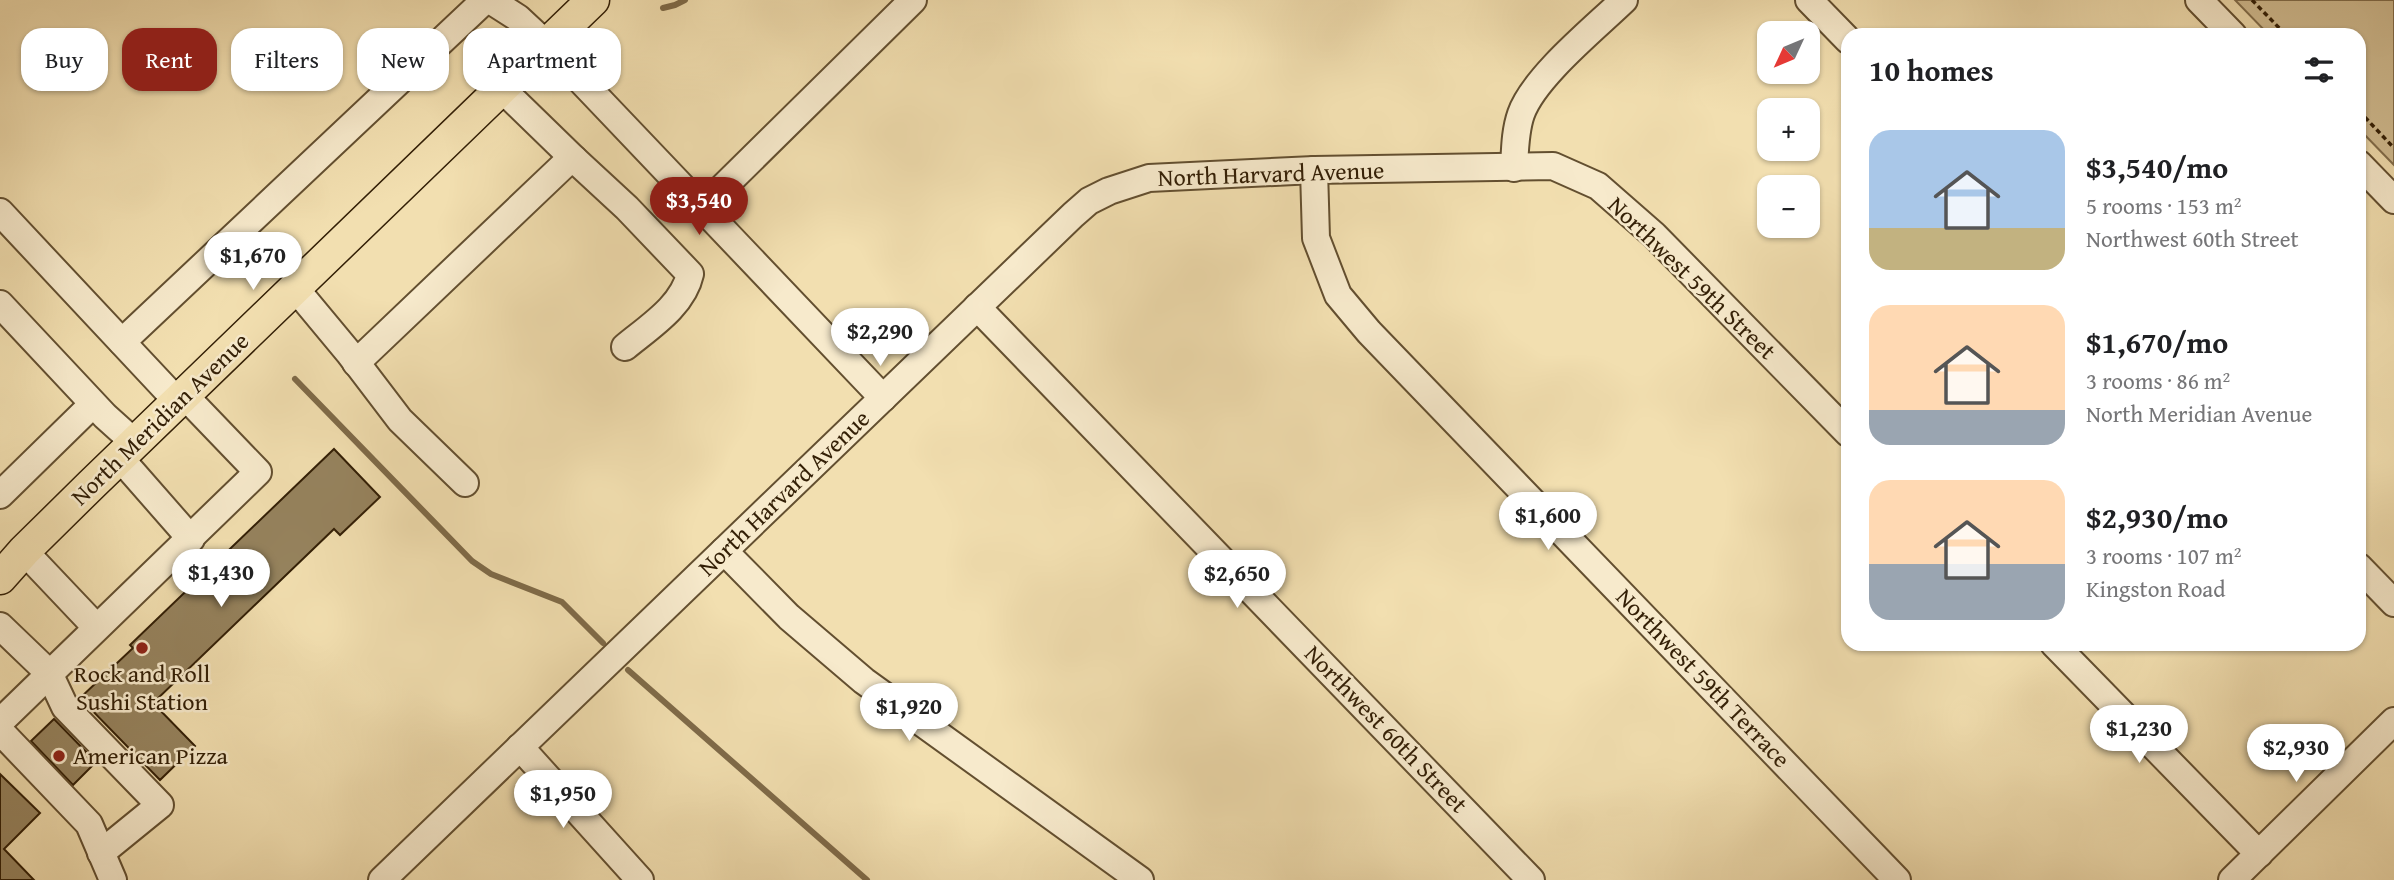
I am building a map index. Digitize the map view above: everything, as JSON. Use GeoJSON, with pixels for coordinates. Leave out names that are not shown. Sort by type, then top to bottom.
{"type":"FeatureCollection","features":[{"type":"Feature","properties":{"kind":"main road","name":"North Meridian Avenue"},"geometry":{"type":"LineString","coordinates":[[562,28],[583,3]]}},
{"type":"Feature","properties":{"kind":"main road","name":"North Meridian Avenue"},"geometry":{"type":"LineString","coordinates":[[0,578],[127,450],[500,91]]}},
{"type":"Feature","properties":{"kind":"street"},"geometry":{"type":"LineString","coordinates":[[122,342],[488,0],[518,18],[529,28]]}},
{"type":"Feature","properties":{"kind":"street"},"geometry":{"type":"LineString","coordinates":[[704,206],[913,0]]}},
{"type":"Feature","properties":{"kind":"street"},"geometry":{"type":"LineString","coordinates":[[1514,168],[1516,134],[1522,112],[1536,86],[1624,0]]}},
{"type":"Feature","properties":{"kind":"street"},"geometry":{"type":"LineString","coordinates":[[1809,0],[1841,33]]}},
{"type":"Feature","properties":{"kind":"street"},"geometry":{"type":"LineString","coordinates":[[2199,0],[2226,28]]}},
{"type":"Feature","properties":{"kind":"street"},"geometry":{"type":"LineString","coordinates":[[504,91],[627,208],[690,274],[688,286],[672,307],[625,347]]}},
{"type":"Feature","properties":{"kind":"street"},"geometry":{"type":"LineString","coordinates":[[592,91],[704,206],[883,398]]}},
{"type":"Feature","properties":{"kind":"street"},"geometry":{"type":"LineString","coordinates":[[356,363],[565,164],[574,159]]}},
{"type":"Feature","properties":{"kind":"street","name":"Northwest 59th Street"},"geometry":{"type":"LineString","coordinates":[[1514,168],[1553,166],[1598,186],[1654,234],[1841,426]]}},
{"type":"Feature","properties":{"kind":"street","name":"North Harvard Avenue"},"geometry":{"type":"LineString","coordinates":[[382,880],[1089,201],[1149,177],[1314,170],[1514,168]]}},
{"type":"Feature","properties":{"kind":"street","name":"Northwest 59th Terrace"},"geometry":{"type":"LineString","coordinates":[[1314,170],[1316,238],[1338,295],[1369,332],[1897,880]]}},
{"type":"Feature","properties":{"kind":"street"},"geometry":{"type":"LineString","coordinates":[[2366,171],[2394,200]]}},
{"type":"Feature","properties":{"kind":"street"},"geometry":{"type":"LineString","coordinates":[[0,212],[122,342],[258,472],[0,722]]}},
{"type":"Feature","properties":{"kind":"street"},"geometry":{"type":"LineString","coordinates":[[295,288],[400,420],[464,482]]}},
{"type":"Feature","properties":{"kind":"street"},"geometry":{"type":"LineString","coordinates":[[0,304],[93,404],[191,539]]}},
{"type":"Feature","properties":{"kind":"street","name":"Northwest 60th Street"},"geometry":{"type":"LineString","coordinates":[[977,307],[1531,880]]}},
{"type":"Feature","properties":{"kind":"street"},"geometry":{"type":"LineString","coordinates":[[0,495],[93,404]]}},
{"type":"Feature","properties":{"kind":"street"},"geometry":{"type":"LineString","coordinates":[[24,551],[96,627]]}},
{"type":"Feature","properties":{"kind":"street"},"geometry":{"type":"LineString","coordinates":[[724,551],[789,617],[854,674],[1140,880]]}},
{"type":"Feature","properties":{"kind":"street"},"geometry":{"type":"LineString","coordinates":[[2366,574],[2394,603]]}},
{"type":"Feature","properties":{"kind":"street"},"geometry":{"type":"LineString","coordinates":[[0,626],[49,674],[65,707],[160,805],[101,853]]}},
{"type":"Feature","properties":{"kind":"street"},"geometry":{"type":"LineString","coordinates":[[2061,651],[2259,854]]}},
{"type":"Feature","properties":{"kind":"street"},"geometry":{"type":"LineString","coordinates":[[2232,880],[2394,721]]}},
{"type":"Feature","properties":{"kind":"street"},"geometry":{"type":"LineString","coordinates":[[0,731],[89,824],[113,880]]}},
{"type":"Feature","properties":{"kind":"street"},"geometry":{"type":"LineString","coordinates":[[520,747],[640,880]]}},
{"type":"Feature","properties":{"kind":"path"},"geometry":{"type":"LineString","coordinates":[[2252,0],[2279,28]]}},
{"type":"Feature","properties":{"kind":"path"},"geometry":{"type":"LineString","coordinates":[[2366,118],[2394,148]]}},
{"type":"Feature","properties":{"kind":"shaded area"},"geometry":{"type":"Polygon","coordinates":[[[2235,0],[2394,0],[2394,165],[2366,136],[2366,28],[2262,28],[2235,0]]]}},
{"type":"Feature","properties":{"kind":"building"},"geometry":{"type":"Polygon","coordinates":[[[334,449],[380,497],[340,535],[334,529],[153,703],[195,746],[160,780],[80,698],[133,648],[130,645],[334,449]]]}},
{"type":"Feature","properties":{"kind":"building"},"geometry":{"type":"Polygon","coordinates":[[[54,719],[96,762],[73,785],[31,741],[54,719]]]}},
{"type":"Feature","properties":{"kind":"building"},"geometry":{"type":"Polygon","coordinates":[[[0,774],[40,813],[4,849],[34,880],[0,880],[0,774]]]}},
{"type":"Feature","properties":{"kind":"waterway"},"geometry":{"type":"LineString","coordinates":[[663,8],[685,0]]}},
{"type":"Feature","properties":{"kind":"waterway"},"geometry":{"type":"LineString","coordinates":[[295,379],[472,561],[491,574],[562,602],[603,643]]}},
{"type":"Feature","properties":{"kind":"waterway"},"geometry":{"type":"LineString","coordinates":[[628,670],[867,880]]}},
{"type":"Feature","properties":{"kind":"place","name":"Rock and Roll Sushi Station"},"geometry":{"type":"Point","coordinates":[142,648]}},
{"type":"Feature","properties":{"kind":"place","name":"American Pizza"},"geometry":{"type":"Point","coordinates":[59,756]}}]}
